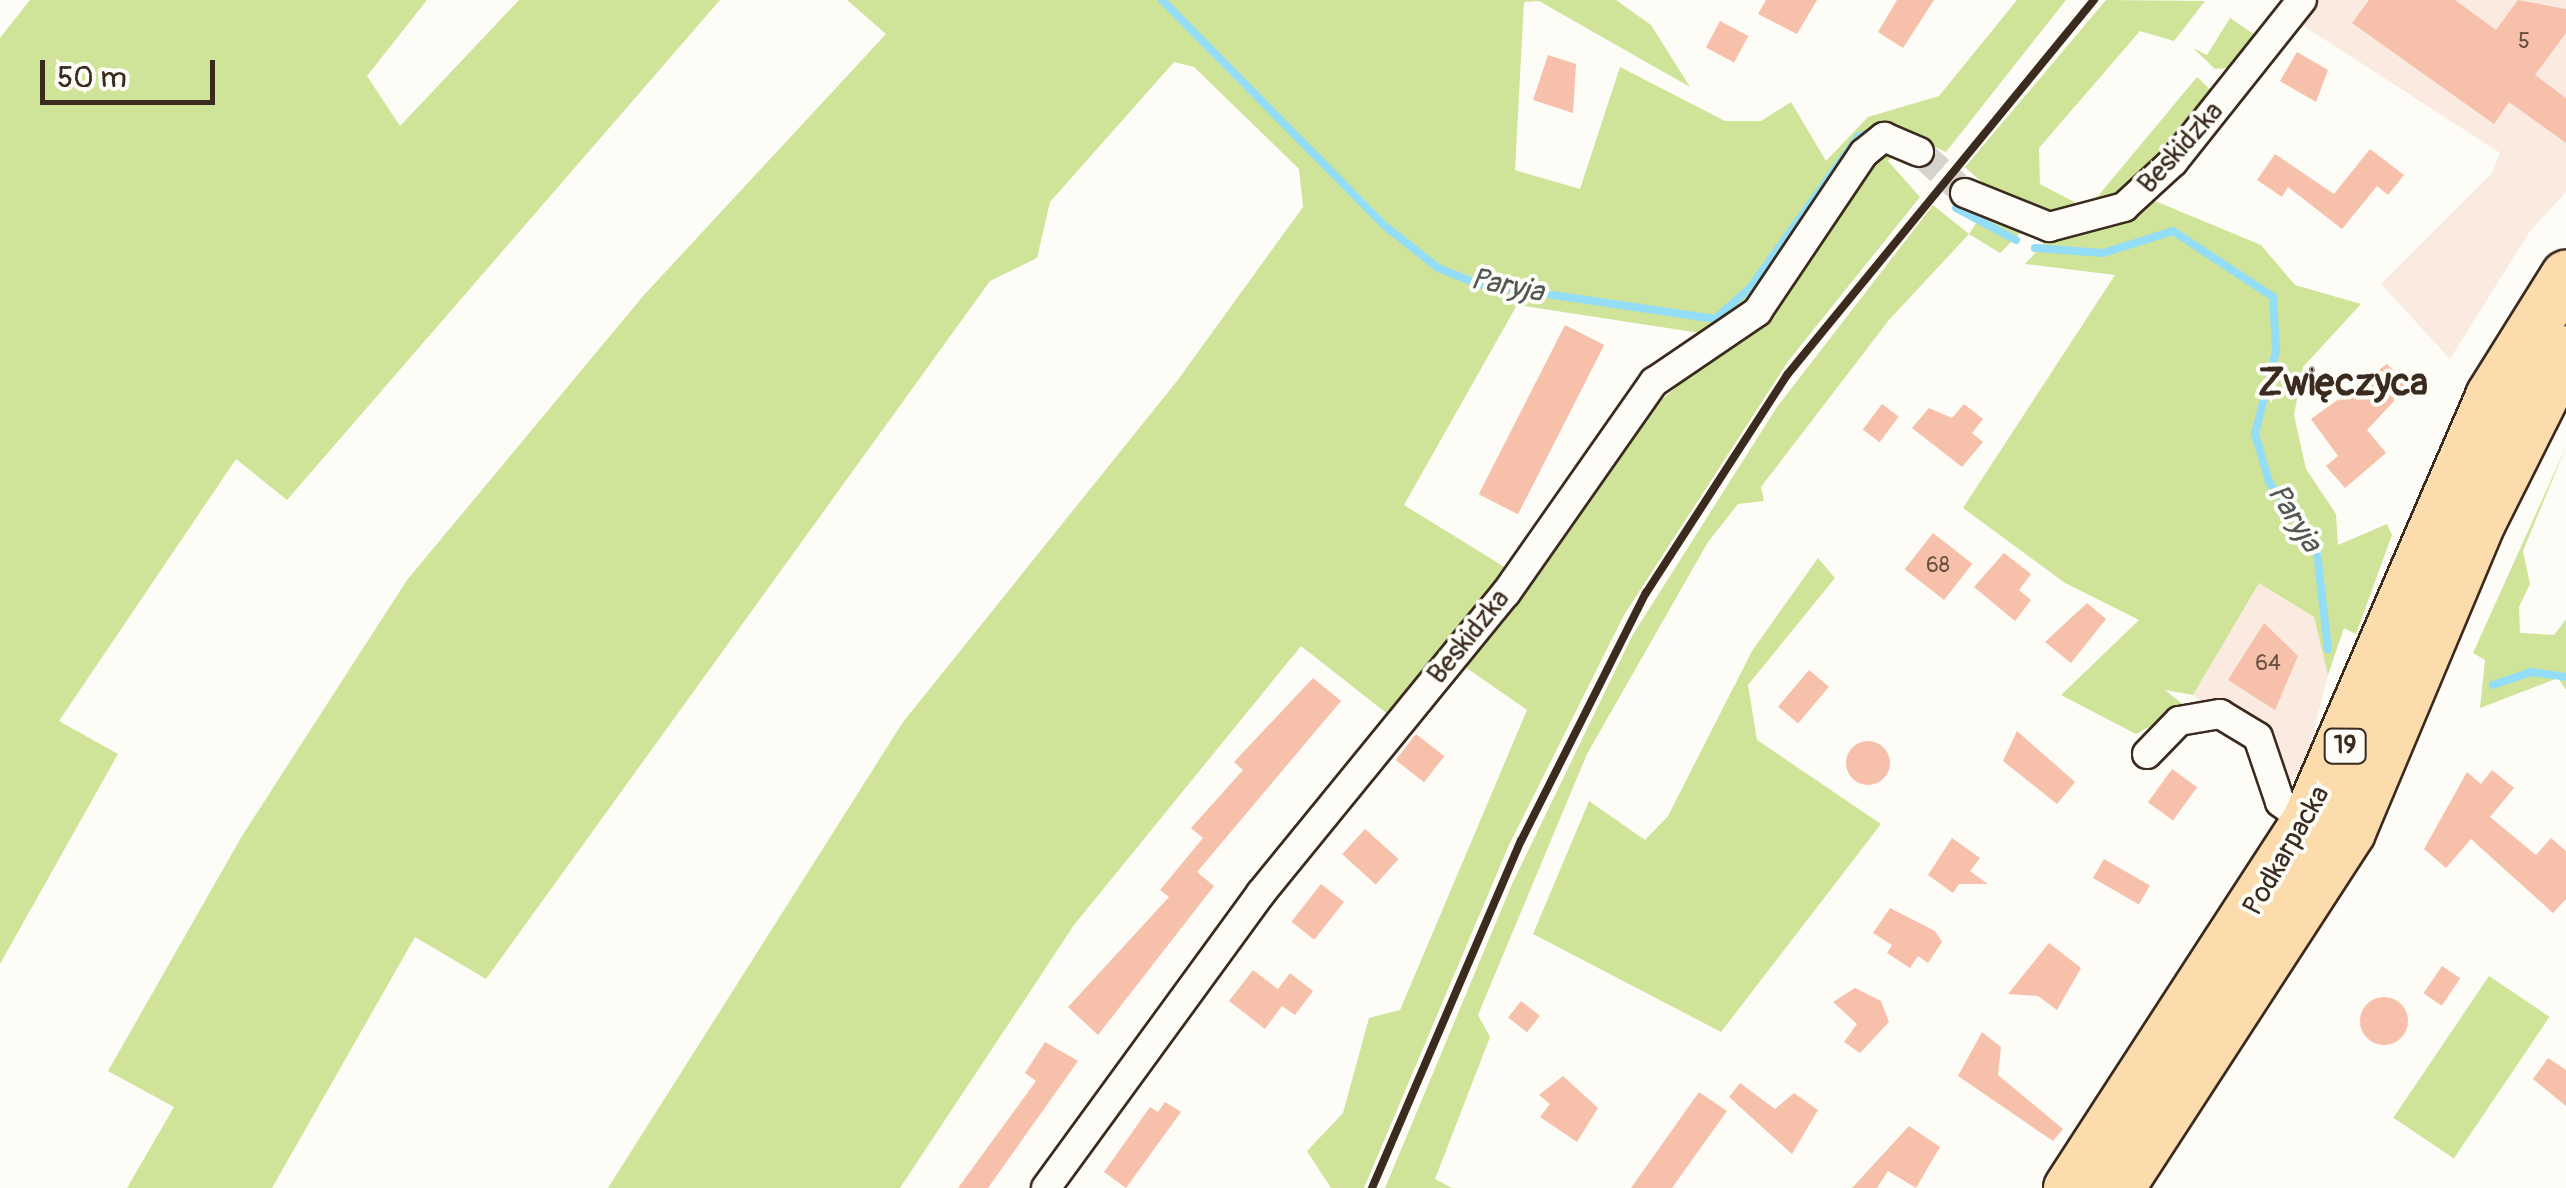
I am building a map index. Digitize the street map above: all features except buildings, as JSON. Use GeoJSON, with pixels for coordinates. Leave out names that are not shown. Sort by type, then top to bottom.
{"type":"FeatureCollection","features":[{"type":"Feature","properties":{"kind":"highway","name":"Podkarpacka"},"geometry":{"type":"LineString","coordinates":[[2069,1188],[2320,842],[2335,768],[2420,557],[2491,396],[2566,276]]}},
{"type":"Feature","properties":{"kind":"highway","name":"Podkarpacka"},"geometry":{"type":"LineString","coordinates":[[2119,1188],[2421,673],[2481,520],[2566,351]]}},
{"type":"Feature","properties":{"kind":"highway"},"geometry":{"type":"LineString","coordinates":[[2420,557],[2420,613],[2400,670],[2409,679],[2421,673]]}},
{"type":"Feature","properties":{"kind":"street","name":"Beskidzka"},"geometry":{"type":"LineString","coordinates":[[1966,192],[2049,227],[2124,207],[2173,162],[2302,0]]}},
{"type":"Feature","properties":{"kind":"street","name":"Beskidzka"},"geometry":{"type":"LineString","coordinates":[[1046,1188],[1227,938],[1506,593],[1654,382],[1757,312],[1864,153],[1884,137],[1918,152]]}},
{"type":"Feature","properties":{"kind":"street"},"geometry":{"type":"LineString","coordinates":[[2146,754],[2179,721],[2220,714],[2258,737],[2280,802],[2320,842]]}},
{"type":"Feature","properties":{"kind":"shaded area"},"geometry":{"type":"Polygon","coordinates":[[[2317,0],[2566,0],[2566,192],[2530,231],[2450,359],[2381,284],[2492,173],[2500,153],[2296,21],[2317,0]]]}},
{"type":"Feature","properties":{"kind":"shaded area"},"geometry":{"type":"Polygon","coordinates":[[[2259,583],[2314,617],[2328,675],[2304,769],[2287,784],[2193,695],[2259,583]]]}},
{"type":"Feature","properties":{"kind":"green space"},"geometry":{"type":"Polygon","coordinates":[[[30,0],[427,0],[367,76],[400,126],[519,0],[720,0],[287,500],[236,459],[59,721],[118,754],[0,964],[0,38],[30,0]]]}},
{"type":"Feature","properties":{"kind":"green space"},"geometry":{"type":"Polygon","coordinates":[[[847,0],[1616,0],[1651,25],[1690,87],[1539,1],[1524,2],[1515,170],[1580,189],[1620,67],[1725,121],[1761,121],[1791,102],[1826,161],[1868,117],[1939,96],[2017,0],[2066,0],[1946,152],[1894,129],[1750,306],[1713,335],[1517,305],[1404,505],[1511,571],[1394,719],[1301,646],[1074,925],[900,1188],[608,1188],[903,722],[1177,381],[1303,207],[1299,169],[1194,67],[1174,62],[1050,202],[1037,258],[990,281],[486,979],[415,937],[272,1188],[127,1188],[174,1107],[108,1071],[242,836],[407,580],[644,295],[886,34],[847,0]]]}},
{"type":"Feature","properties":{"kind":"green space"},"geometry":{"type":"Polygon","coordinates":[[[2106,0],[2205,1],[2174,41],[2140,31],[2039,148],[2040,184],[2080,205],[2098,196],[2197,77],[2215,94],[2206,111],[2122,197],[2071,215],[1997,196],[1965,167],[2106,0]]]}},
{"type":"Feature","properties":{"kind":"green space"},"geometry":{"type":"Polygon","coordinates":[[[2230,18],[2255,35],[2231,68],[2215,69],[2193,48],[2207,55],[2230,18]]]}},
{"type":"Feature","properties":{"kind":"green space"},"geometry":{"type":"Polygon","coordinates":[[[1899,149],[1888,161],[1920,197],[1789,360],[1624,615],[1509,845],[1364,1188],[1331,1188],[1307,1151],[1343,1113],[1369,1018],[1400,1010],[1527,710],[1458,662],[1630,428],[1712,355],[1880,150],[1899,149]]]}},
{"type":"Feature","properties":{"kind":"green space"},"geometry":{"type":"Polygon","coordinates":[[[2155,201],[2261,245],[2295,285],[2361,304],[2303,367],[2294,415],[2306,469],[2336,514],[2338,545],[2387,524],[2392,535],[2356,634],[2344,628],[2328,675],[2314,617],[2259,583],[2193,695],[2165,690],[2186,707],[2136,734],[2061,695],[2139,620],[2065,583],[1963,508],[2115,275],[2025,264],[2049,238],[2155,201]]]}},
{"type":"Feature","properties":{"kind":"green space"},"geometry":{"type":"Polygon","coordinates":[[[1933,205],[1969,234],[1889,320],[1761,487],[1764,501],[1738,504],[1708,542],[1587,754],[1478,1015],[1490,1037],[1435,1179],[1452,1188],[1385,1188],[1512,884],[1632,636],[1777,407],[1933,205]]]}},
{"type":"Feature","properties":{"kind":"green space"},"geometry":{"type":"Polygon","coordinates":[[[1983,213],[2024,229],[2000,253],[1969,234],[1983,213]]]}},
{"type":"Feature","properties":{"kind":"green space"},"geometry":{"type":"Polygon","coordinates":[[[2566,447],[2523,551],[2530,584],[2519,607],[2520,633],[2554,635],[2566,619],[2566,690],[2558,678],[2480,708],[2485,660],[2473,653],[2566,447]]]}},
{"type":"Feature","properties":{"kind":"green space"},"geometry":{"type":"Polygon","coordinates":[[[1818,558],[1835,578],[1748,685],[1757,740],[1881,824],[1721,1032],[1533,934],[1589,801],[1645,840],[1668,816],[1752,651],[1818,558]]]}},
{"type":"Feature","properties":{"kind":"green space"},"geometry":{"type":"Polygon","coordinates":[[[2489,976],[2550,1017],[2454,1159],[2393,1118],[2489,976]]]}},
{"type":"Feature","properties":{"kind":"waterway","name":"Paryja"},"geometry":{"type":"LineString","coordinates":[[1162,0],[1385,226],[1438,268],[1478,284],[1715,319],[1750,288],[1858,137],[1871,132]]}},
{"type":"Feature","properties":{"kind":"waterway"},"geometry":{"type":"LineString","coordinates":[[1956,208],[2016,240]]}},
{"type":"Feature","properties":{"kind":"waterway","name":"Paryja"},"geometry":{"type":"LineString","coordinates":[[2035,248],[2103,253],[2173,231],[2273,297],[2276,351],[2255,434],[2269,482],[2316,544],[2328,649]]}},
{"type":"Feature","properties":{"kind":"waterway","name":"Paryja"},"geometry":{"type":"LineString","coordinates":[[2493,685],[2531,672],[2566,677]]}},
{"type":"Feature","properties":{"kind":"tunnel"},"geometry":{"type":"LineString","coordinates":[[1919,152],[1965,193]]}},
{"type":"Feature","properties":{"kind":"railway"},"geometry":{"type":"LineString","coordinates":[[1372,1188],[1521,841],[1646,593],[1787,375],[2094,0]]}},
{"type":"Feature","properties":{"kind":"district","name":"Zwięczyca"},"geometry":{"type":"Point","coordinates":[2343,384]}}]}
